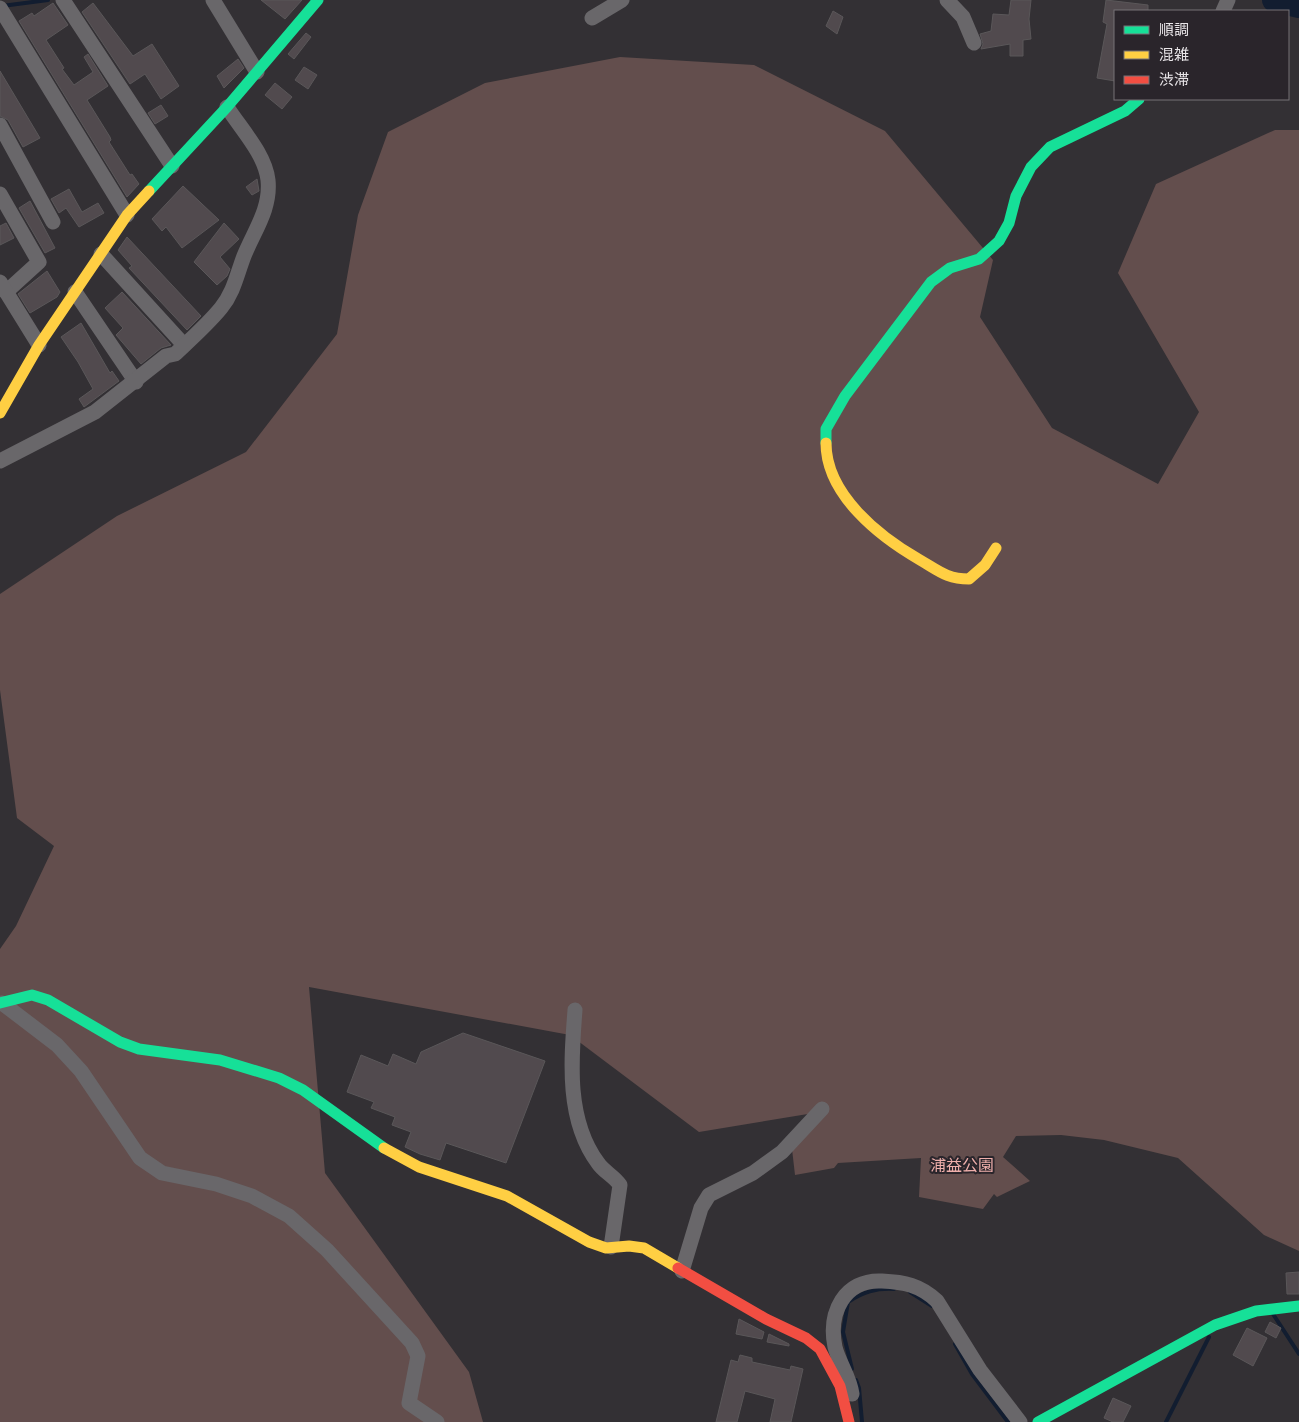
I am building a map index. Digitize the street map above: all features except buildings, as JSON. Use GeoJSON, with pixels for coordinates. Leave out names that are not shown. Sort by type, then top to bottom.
{"type":"FeatureCollection","features":[{"type":"Feature","properties":{"kind":"street"},"geometry":{"type":"LineString","coordinates":[[64,0],[172,166]]}},
{"type":"Feature","properties":{"kind":"street"},"geometry":{"type":"LineString","coordinates":[[213,0],[257,72]]}},
{"type":"Feature","properties":{"kind":"street"},"geometry":{"type":"LineString","coordinates":[[0,413],[39,345],[127,215],[227,107],[318,0]]}},
{"type":"Feature","properties":{"kind":"street"},"geometry":{"type":"LineString","coordinates":[[592,18],[622,0]]}},
{"type":"Feature","properties":{"kind":"street"},"geometry":{"type":"LineString","coordinates":[[947,0],[963,17],[974,44]]}},
{"type":"Feature","properties":{"kind":"street"},"geometry":{"type":"LineString","coordinates":[[0,8],[127,215]]}},
{"type":"Feature","properties":{"kind":"street"},"geometry":{"type":"LineString","coordinates":[[996,548],[985,565],[969,579],[953,579],[893,545],[867,524],[837,484],[826,452],[826,429],[845,396],[931,282],[950,268],[978,259],[999,241],[1009,223],[1016,196],[1032,167],[1050,148],[1125,111],[1139,100]]}},
{"type":"Feature","properties":{"kind":"street"},"geometry":{"type":"LineString","coordinates":[[0,461],[95,412],[136,382],[166,356],[175,354],[222,308],[232,292],[244,256],[264,213],[268,198],[268,179],[262,162],[227,107]]}},
{"type":"Feature","properties":{"kind":"street"},"geometry":{"type":"LineString","coordinates":[[0,125],[53,222]]}},
{"type":"Feature","properties":{"kind":"street"},"geometry":{"type":"LineString","coordinates":[[0,194],[39,262],[3,287],[39,345]]}},
{"type":"Feature","properties":{"kind":"street"},"geometry":{"type":"LineString","coordinates":[[101,254],[184,345]]}},
{"type":"Feature","properties":{"kind":"street"},"geometry":{"type":"LineString","coordinates":[[75,292],[136,382]]}},
{"type":"Feature","properties":{"kind":"street"},"geometry":{"type":"LineString","coordinates":[[1,1003],[32,995],[48,1000],[120,1042],[139,1049],[220,1060],[245,1066],[279,1078],[303,1090],[396,1156],[419,1167],[507,1196],[589,1242],[611,1248],[629,1246],[644,1248],[766,1319],[787,1327],[820,1349],[840,1386],[849,1422]]}},
{"type":"Feature","properties":{"kind":"street"},"geometry":{"type":"LineString","coordinates":[[1,1003],[57,1046],[81,1071],[140,1158],[162,1173],[216,1184],[252,1196],[290,1216],[327,1250],[412,1343],[418,1356],[409,1403],[436,1422]]}},
{"type":"Feature","properties":{"kind":"street"},"geometry":{"type":"LineString","coordinates":[[575,1010],[571,1057],[572,1085],[577,1117],[587,1144],[599,1165],[620,1185],[611,1248]]}},
{"type":"Feature","properties":{"kind":"street"},"geometry":{"type":"LineString","coordinates":[[682,1271],[701,1208],[709,1195],[753,1173],[782,1152],[822,1109]]}},
{"type":"Feature","properties":{"kind":"street"},"geometry":{"type":"LineString","coordinates":[[849,1422],[854,1408],[852,1391],[836,1348],[834,1331],[842,1299],[849,1290],[869,1280],[906,1282],[932,1297],[980,1370],[1020,1422]]}},
{"type":"Feature","properties":{"kind":"street"},"geometry":{"type":"LineString","coordinates":[[1038,1422],[1188,1338],[1228,1320],[1259,1310],[1299,1306]]}},
{"type":"Feature","properties":{"kind":"green space","name":"浦益公園"},"geometry":{"type":"Polygon","coordinates":[[[620,57],[754,65],[885,131],[993,260],[980,317],[1052,428],[1158,484],[1199,412],[1118,273],[1156,184],[1275,130],[1299,130],[1299,1251],[1264,1235],[1178,1158],[1104,1140],[1061,1135],[1016,1136],[1003,1157],[1030,1181],[997,1197],[994,1194],[983,1209],[919,1197],[921,1158],[838,1163],[834,1168],[795,1175],[792,1149],[826,1111],[699,1132],[570,1035],[309,987],[325,1173],[469,1372],[483,1422],[0,1422],[0,949],[16,926],[54,846],[17,818],[0,690],[0,594],[117,516],[246,452],[337,334],[358,215],[388,132],[485,83],[620,57]]]}},
{"type":"Feature","properties":{"kind":"waterway"},"geometry":{"type":"LineString","coordinates":[[2,6],[48,0]]}},
{"type":"Feature","properties":{"kind":"waterway"},"geometry":{"type":"LineString","coordinates":[[1274,0],[1299,6]]}},
{"type":"Feature","properties":{"kind":"waterway"},"geometry":{"type":"LineString","coordinates":[[852,1369],[843,1332],[848,1302],[870,1291],[894,1289]]}},
{"type":"Feature","properties":{"kind":"waterway"},"geometry":{"type":"LineString","coordinates":[[910,1292],[932,1306]]}},
{"type":"Feature","properties":{"kind":"waterway"},"geometry":{"type":"LineString","coordinates":[[1273,1314],[1299,1354]]}},
{"type":"Feature","properties":{"kind":"waterway"},"geometry":{"type":"LineString","coordinates":[[1166,1422],[1209,1337]]}},
{"type":"Feature","properties":{"kind":"waterway"},"geometry":{"type":"LineString","coordinates":[[955,1344],[972,1374],[1008,1422]]}},
{"type":"Feature","properties":{"kind":"waterway"},"geometry":{"type":"LineString","coordinates":[[856,1380],[859,1388],[862,1422]]}},
{"type":"Feature","properties":{"kind":"traffic: fast"},"geometry":{"type":"LineString","coordinates":[[149,191],[227,107],[318,0]]}},
{"type":"Feature","properties":{"kind":"traffic: fast"},"geometry":{"type":"LineString","coordinates":[[826,443],[826,429],[845,396],[931,282],[950,268],[979,259],[999,241],[1009,223],[1016,196],[1031,167],[1050,147],[1125,111],[1138,100]]}},
{"type":"Feature","properties":{"kind":"traffic: fast"},"geometry":{"type":"LineString","coordinates":[[0,1003],[32,995],[48,1000],[120,1042],[139,1049],[220,1060],[279,1078],[303,1090],[384,1148]]}},
{"type":"Feature","properties":{"kind":"traffic: fast"},"geometry":{"type":"LineString","coordinates":[[1038,1422],[1215,1325],[1256,1311],[1299,1306]]}},
{"type":"Feature","properties":{"kind":"traffic: slow"},"geometry":{"type":"LineString","coordinates":[[0,413],[39,345],[127,215],[149,191]]}},
{"type":"Feature","properties":{"kind":"traffic: slow"},"geometry":{"type":"LineString","coordinates":[[826,443],[828,462],[835,480],[845,497],[873,527],[904,551],[943,574],[955,578],[969,579],[985,565],[996,548]]}},
{"type":"Feature","properties":{"kind":"traffic: slow"},"geometry":{"type":"LineString","coordinates":[[384,1148],[419,1167],[507,1196],[589,1242],[606,1248],[629,1246],[644,1248],[678,1268]]}},
{"type":"Feature","properties":{"kind":"traffic: jam"},"geometry":{"type":"LineString","coordinates":[[678,1268],[766,1319],[806,1338],[820,1349],[840,1386],[849,1422]]}}]}
